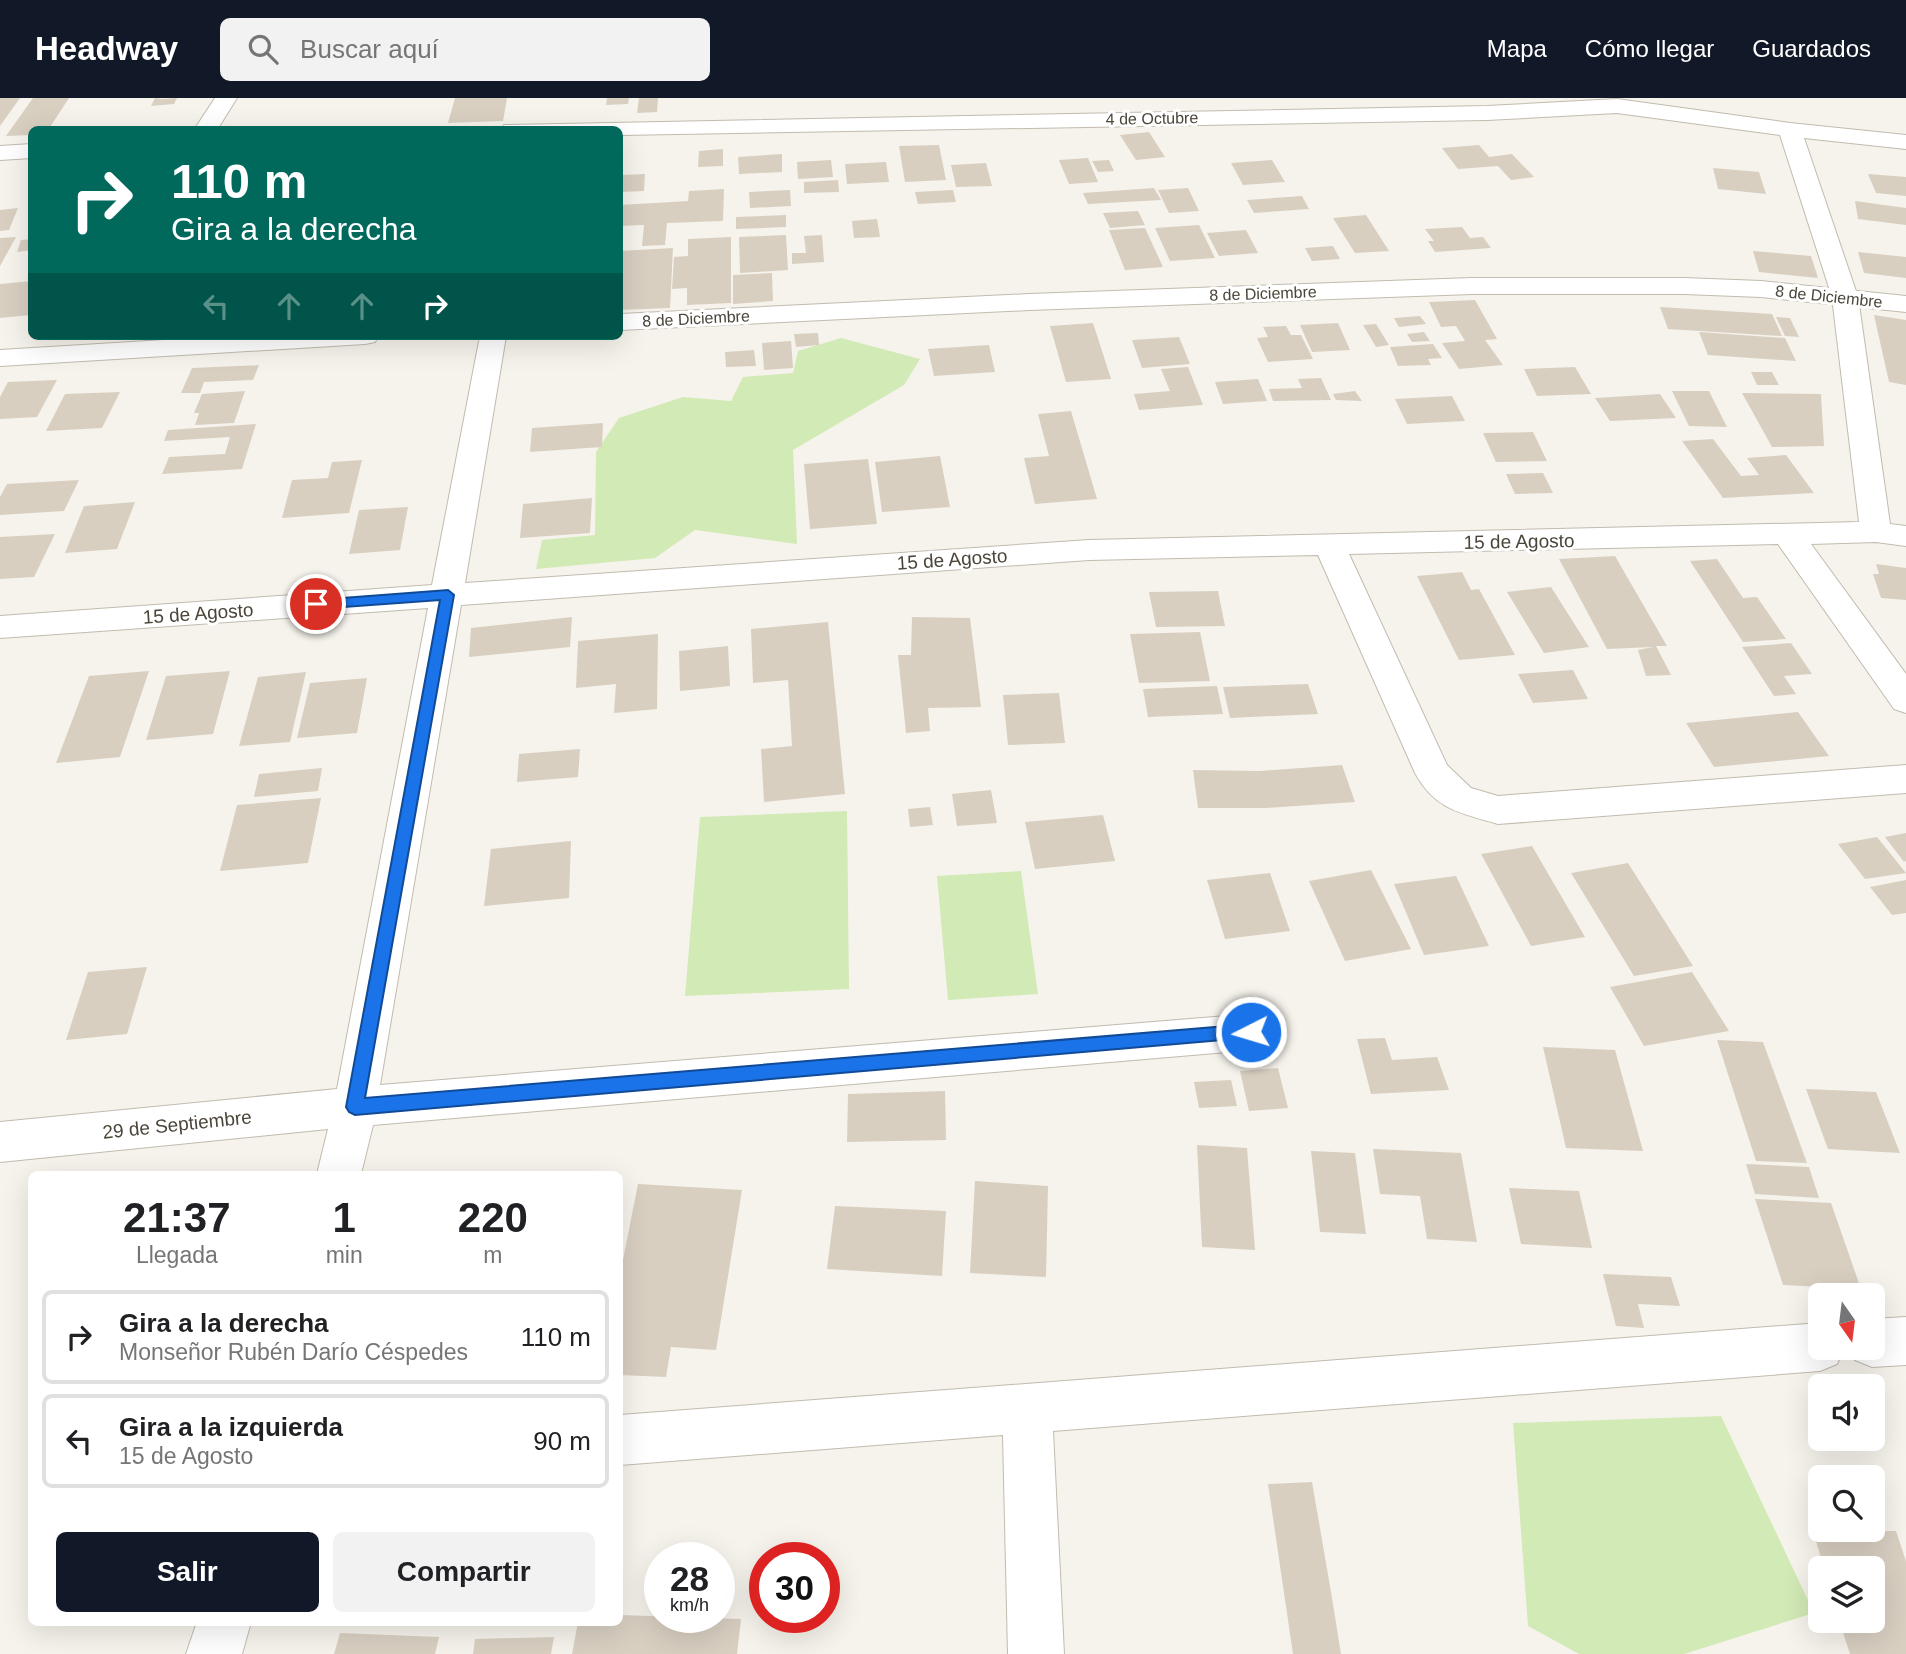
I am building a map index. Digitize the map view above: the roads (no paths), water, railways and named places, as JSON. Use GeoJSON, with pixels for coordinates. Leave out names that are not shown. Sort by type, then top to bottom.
{"type":"FeatureCollection","features":[{"type":"Feature","properties":{"kind":"street"},"geometry":{"type":"LineString","coordinates":[[208,126],[226,98]]}},
{"type":"Feature","properties":{"kind":"street","name":"4 de Octubre"},"geometry":{"type":"LineString","coordinates":[[623,127],[1474,113],[1615,102],[1790,130],[1906,142]]}},
{"type":"Feature","properties":{"kind":"street"},"geometry":{"type":"LineString","coordinates":[[527,126],[534,104]]}},
{"type":"Feature","properties":{"kind":"street"},"geometry":{"type":"LineString","coordinates":[[1790,130],[1845,297],[1891,534]]}},
{"type":"Feature","properties":{"kind":"street"},"geometry":{"type":"LineString","coordinates":[[0,153],[28,151]]}},
{"type":"Feature","properties":{"kind":"street","name":"8 de Diciembre"},"geometry":{"type":"LineString","coordinates":[[623,322],[1029,302],[1472,286],[1684,286],[1906,304]]}},
{"type":"Feature","properties":{"kind":"street"},"geometry":{"type":"LineString","coordinates":[[0,358],[299,340]]}},
{"type":"Feature","properties":{"kind":"street"},"geometry":{"type":"LineString","coordinates":[[341,1171],[355,1107],[492,340]]}},
{"type":"Feature","properties":{"kind":"street","name":"15 de Agosto"},"geometry":{"type":"LineString","coordinates":[[0,627],[1089,550],[1891,534]]}},
{"type":"Feature","properties":{"kind":"street"},"geometry":{"type":"LineString","coordinates":[[1788,535],[1906,700]]}},
{"type":"Feature","properties":{"kind":"street"},"geometry":{"type":"LineString","coordinates":[[1329,545],[1433,773],[1458,798],[1498,810],[1906,779]]}},
{"type":"Feature","properties":{"kind":"street","name":"29 de Septiembre"},"geometry":{"type":"LineString","coordinates":[[0,1142],[355,1107],[1251,1032]]}},
{"type":"Feature","properties":{"kind":"street"},"geometry":{"type":"LineString","coordinates":[[1885,1342],[1906,1341]]}},
{"type":"Feature","properties":{"kind":"street"},"geometry":{"type":"LineString","coordinates":[[623,1440],[1808,1349]]}},
{"type":"Feature","properties":{"kind":"street"},"geometry":{"type":"LineString","coordinates":[[1027,1410],[1037,1654]]}},
{"type":"Feature","properties":{"kind":"street"},"geometry":{"type":"LineString","coordinates":[[214,1654],[223,1626]]}}]}
